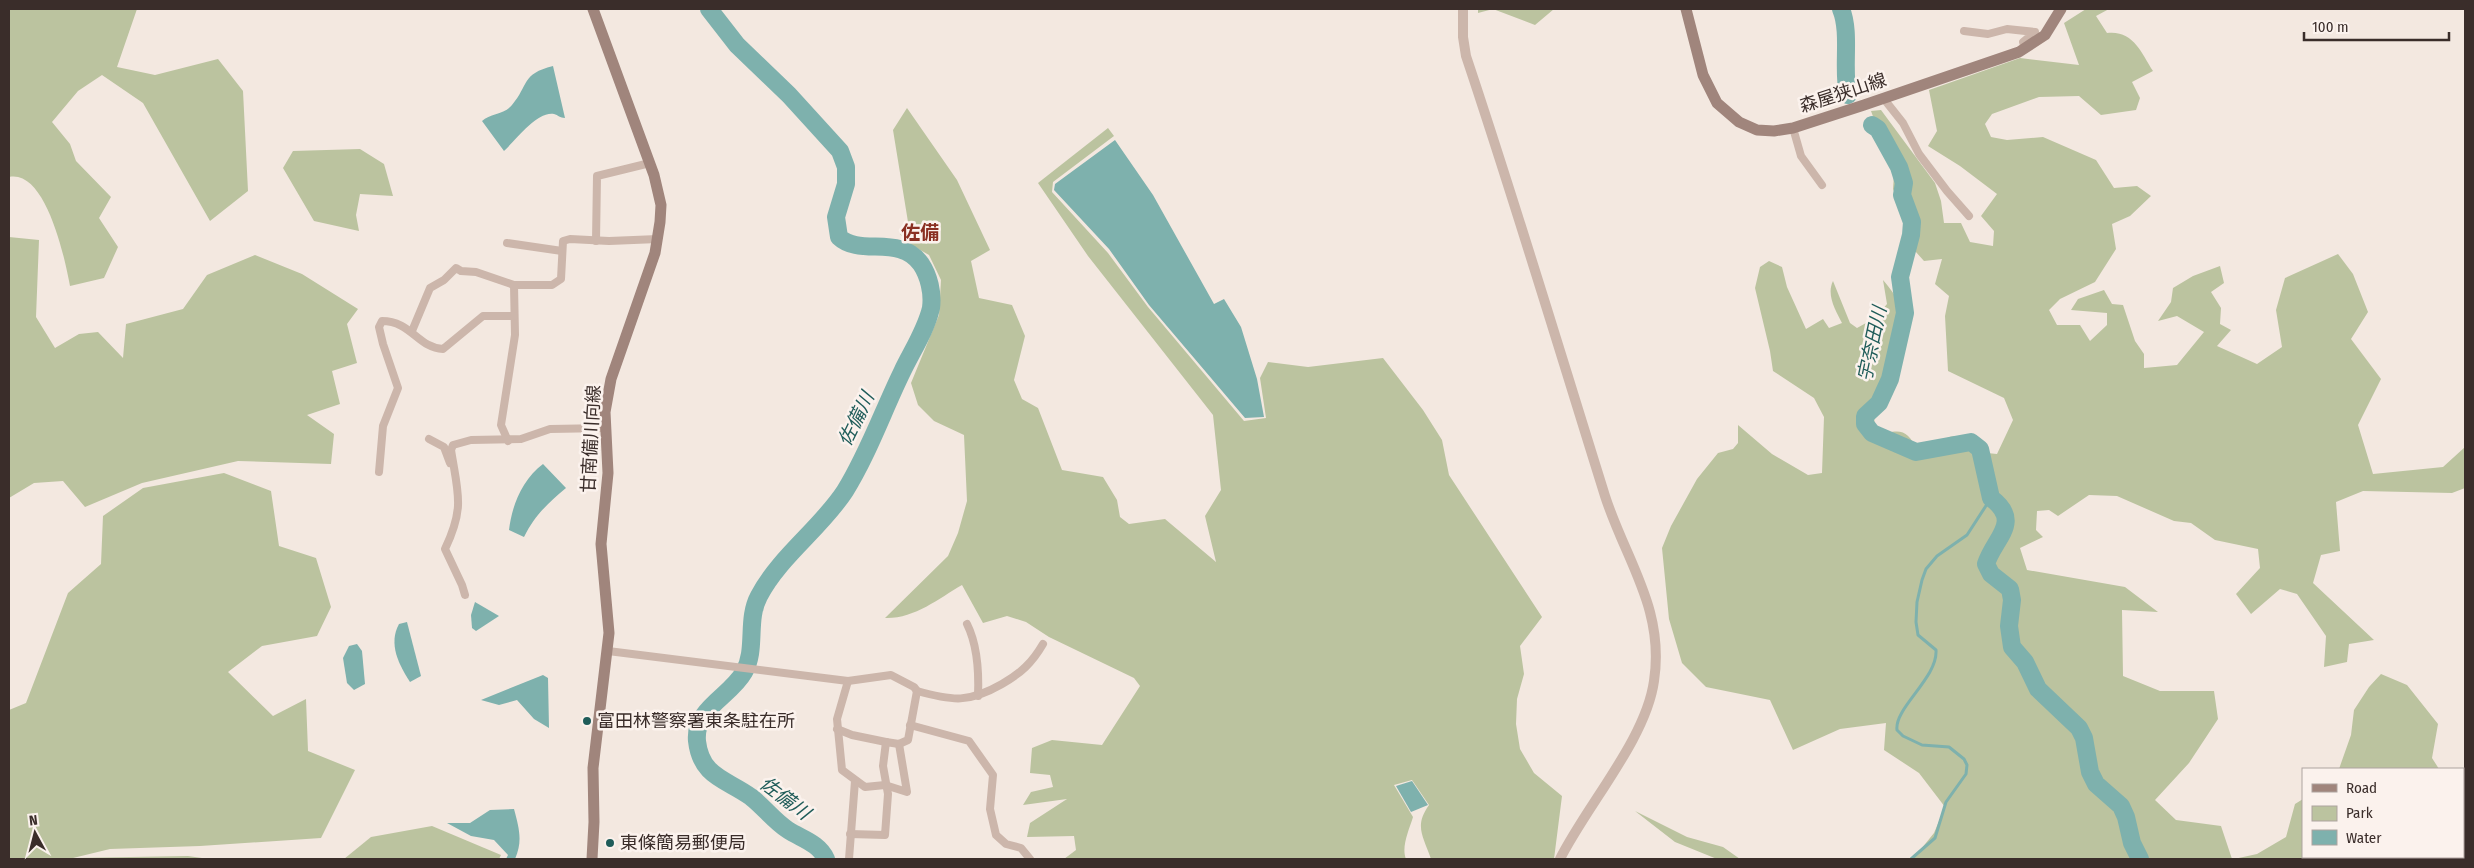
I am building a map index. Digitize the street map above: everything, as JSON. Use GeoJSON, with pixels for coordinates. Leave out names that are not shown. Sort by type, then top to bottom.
{"type":"FeatureCollection","features":[{"type":"Feature","properties":{"kind":"main road","name":"甘南備川向線"},"geometry":{"type":"LineString","coordinates":[[592,859],[594,830],[593,768],[608,651],[607,603],[601,544],[608,473],[605,412],[611,379],[658,239],[661,206],[650,163],[593,9]]}},
{"type":"Feature","properties":{"kind":"main road","name":"森屋狭山線"},"geometry":{"type":"LineString","coordinates":[[1686,9],[1703,74],[1717,103],[1739,122],[1757,130],[1774,131],[1792,128],[1884,99],[2026,49],[2045,35],[2061,9]]}},
{"type":"Feature","properties":{"kind":"street"},"geometry":{"type":"LineString","coordinates":[[1463,9],[1463,37],[1466,56],[1574,392],[1605,496],[1623,547],[1649,602],[1655,630],[1654,682],[1645,713],[1629,746],[1560,859]]}},
{"type":"Feature","properties":{"kind":"street"},"geometry":{"type":"LineString","coordinates":[[1964,30],[1988,34],[2007,29],[2035,32],[2023,42],[2026,49]]}},
{"type":"Feature","properties":{"kind":"street"},"geometry":{"type":"LineString","coordinates":[[1884,99],[1903,123],[1919,154],[1969,216]]}},
{"type":"Feature","properties":{"kind":"street"},"geometry":{"type":"LineString","coordinates":[[1792,128],[1801,156],[1822,185]]}},
{"type":"Feature","properties":{"kind":"street"},"geometry":{"type":"LineString","coordinates":[[596,240],[597,176],[650,163]]}},
{"type":"Feature","properties":{"kind":"street"},"geometry":{"type":"LineString","coordinates":[[412,331],[430,288],[444,280],[456,268],[461,272],[476,272],[514,285],[558,283],[561,279],[563,241],[570,239],[658,239]]}},
{"type":"Feature","properties":{"kind":"street"},"geometry":{"type":"LineString","coordinates":[[507,243],[562,251]]}},
{"type":"Feature","properties":{"kind":"street"},"geometry":{"type":"LineString","coordinates":[[508,441],[501,425],[514,335],[514,285]]}},
{"type":"Feature","properties":{"kind":"street"},"geometry":{"type":"LineString","coordinates":[[379,472],[383,426],[398,388],[379,327],[382,321],[389,321],[412,331],[428,345],[443,349],[484,316],[514,316]]}},
{"type":"Feature","properties":{"kind":"street"},"geometry":{"type":"LineString","coordinates":[[465,596],[462,585],[445,550],[454,529],[459,510],[457,477],[451,450],[459,442],[508,441],[550,429],[606,428]]}},
{"type":"Feature","properties":{"kind":"street"},"geometry":{"type":"LineString","coordinates":[[429,439],[444,447],[447,459],[453,464]]}},
{"type":"Feature","properties":{"kind":"street"},"geometry":{"type":"LineString","coordinates":[[967,624],[974,638],[976,649],[978,696]]}},
{"type":"Feature","properties":{"kind":"street"},"geometry":{"type":"LineString","coordinates":[[608,651],[848,681],[891,676],[914,687],[917,691],[943,698],[973,699],[1012,680],[1030,664],[1043,644]]}},
{"type":"Feature","properties":{"kind":"street"},"geometry":{"type":"LineString","coordinates":[[848,681],[840,705],[837,729],[842,770],[865,787],[885,785],[906,792],[899,744]]}},
{"type":"Feature","properties":{"kind":"street"},"geometry":{"type":"LineString","coordinates":[[837,729],[852,735],[886,742],[899,744],[908,740],[917,691]]}},
{"type":"Feature","properties":{"kind":"street"},"geometry":{"type":"LineString","coordinates":[[910,725],[969,741],[974,745],[993,775],[990,809],[996,834],[1006,844],[1021,848],[1030,859]]}},
{"type":"Feature","properties":{"kind":"street"},"geometry":{"type":"LineString","coordinates":[[850,834],[885,835],[888,794],[882,766],[886,742]]}},
{"type":"Feature","properties":{"kind":"street"},"geometry":{"type":"LineString","coordinates":[[849,859],[855,781]]}},
{"type":"Feature","properties":{"kind":"green space"},"geometry":{"type":"Polygon","coordinates":[[[9,9],[137,9],[117,67],[155,75],[218,59],[243,91],[248,191],[210,221],[143,103],[102,75],[78,91],[52,122],[70,144],[76,161],[111,197],[99,218],[118,247],[104,278],[70,286],[64,256],[43,201],[33,187],[22,178],[9,177],[9,9]]]}},
{"type":"Feature","properties":{"kind":"green space"},"geometry":{"type":"Polygon","coordinates":[[[1478,9],[1493,9],[1478,13],[1478,9]]]}},
{"type":"Feature","properties":{"kind":"green space"},"geometry":{"type":"Polygon","coordinates":[[[1493,9],[1554,9],[1535,25],[1493,9]]]}},
{"type":"Feature","properties":{"kind":"green space"},"geometry":{"type":"Polygon","coordinates":[[[2086,9],[2109,9],[2096,16],[2107,33],[2116,33],[2130,39],[2140,50],[2153,71],[2132,82],[2140,98],[2136,110],[2101,115],[2079,96],[2039,97],[1992,114],[1985,124],[1991,137],[2007,140],[2043,137],[2096,160],[2114,188],[2137,186],[2151,196],[2130,216],[2112,224],[2116,249],[2095,282],[2060,299],[2049,310],[2057,325],[2080,325],[2090,341],[2107,325],[2107,313],[2071,310],[2078,299],[2104,290],[2112,304],[2123,305],[2135,341],[2144,354],[2144,368],[2177,365],[2204,332],[2177,316],[2158,321],[2171,302],[2173,288],[2193,276],[2220,266],[2224,283],[2211,292],[2221,308],[2220,324],[2231,330],[2217,346],[2257,364],[2282,347],[2276,310],[2285,278],[2338,254],[2353,274],[2368,312],[2351,339],[2381,379],[2358,425],[2373,474],[2443,467],[2465,447],[2465,488],[2452,493],[2363,491],[2336,502],[2340,551],[2321,555],[2313,583],[2374,640],[2349,644],[2347,662],[2324,667],[2326,636],[2297,594],[2280,589],[2251,614],[2236,594],[2260,568],[2258,549],[2215,540],[2191,523],[2174,521],[2117,496],[2089,495],[2058,516],[2049,510],[2037,511],[2036,530],[2043,537],[2020,548],[2027,570],[2125,587],[2158,612],[2122,610],[2123,676],[2160,691],[2214,691],[2218,719],[2189,763],[2155,800],[2176,820],[2221,826],[2232,859],[1913,859],[1934,833],[1945,807],[1919,773],[1884,750],[1886,723],[1840,729],[1793,750],[1770,700],[1706,687],[1682,663],[1669,619],[1662,548],[1671,526],[1697,479],[1718,453],[1733,449],[1738,443],[1738,425],[1772,454],[1808,475],[1822,473],[1824,417],[1814,398],[1773,371],[1755,288],[1760,267],[1769,261],[1782,267],[1787,287],[1806,329],[1823,319],[1829,328],[1842,323],[1831,297],[1833,281],[1850,323],[1857,328],[1875,318],[1887,304],[1883,280],[1895,296],[1900,306],[1902,322],[1900,342],[1892,379],[1876,410],[1876,436],[1896,431],[1902,432],[1910,438],[1918,452],[1953,436],[1967,442],[1977,452],[1997,454],[2013,420],[2004,398],[1948,371],[1945,316],[1949,296],[1935,284],[1942,259],[1924,261],[1907,242],[1904,215],[1893,189],[1895,160],[1878,130],[1871,111],[1881,110],[1935,183],[1941,201],[1944,223],[1961,223],[1970,242],[1993,246],[1994,231],[1981,216],[1997,194],[1960,166],[1928,146],[1937,131],[1929,90],[2020,58],[2079,65],[2064,23],[2086,9]]]}},
{"type":"Feature","properties":{"kind":"green space"},"geometry":{"type":"Polygon","coordinates":[[[907,108],[957,180],[990,250],[971,261],[979,298],[1012,305],[1025,336],[1014,380],[1022,399],[1038,408],[1062,470],[1103,477],[1117,500],[1120,517],[1129,524],[1165,519],[1216,562],[1205,516],[1221,490],[1213,415],[1088,256],[1038,183],[1108,128],[1114,136],[1053,182],[1052,192],[1108,253],[1148,307],[1244,421],[1266,418],[1260,378],[1268,362],[1308,367],[1383,358],[1423,410],[1442,440],[1449,475],[1542,617],[1520,646],[1524,674],[1517,699],[1516,724],[1520,749],[1534,773],[1562,796],[1554,859],[1431,859],[1421,831],[1424,812],[1429,805],[1412,780],[1394,785],[1413,817],[1404,849],[1406,859],[1064,859],[1076,850],[1074,836],[1027,837],[1030,823],[1067,799],[1023,805],[1031,792],[1053,787],[1050,775],[1030,773],[1032,748],[1052,740],[1102,745],[1140,686],[1134,678],[1049,637],[1026,622],[1007,616],[983,623],[962,585],[916,612],[885,618],[948,556],[958,533],[967,501],[964,435],[934,421],[918,405],[911,383],[939,315],[941,280],[929,255],[908,243],[900,234],[908,222],[893,130],[907,108]]]}},
{"type":"Feature","properties":{"kind":"green space"},"geometry":{"type":"Polygon","coordinates":[[[360,149],[384,164],[393,196],[360,194],[356,215],[359,231],[314,221],[283,168],[293,151],[360,149]]]}},
{"type":"Feature","properties":{"kind":"green space"},"geometry":{"type":"Polygon","coordinates":[[[9,237],[39,240],[36,317],[55,348],[79,334],[98,332],[123,358],[126,324],[183,309],[207,275],[255,255],[302,274],[358,309],[347,324],[357,363],[332,371],[340,404],[307,415],[334,434],[331,464],[238,461],[142,483],[85,507],[63,481],[34,483],[9,498],[9,237]]]}},
{"type":"Feature","properties":{"kind":"green space"},"geometry":{"type":"Polygon","coordinates":[[[224,473],[271,491],[279,546],[316,558],[331,607],[317,636],[262,646],[228,672],[273,716],[306,699],[308,751],[355,770],[321,838],[200,846],[110,849],[73,858],[188,856],[209,859],[9,859],[9,710],[26,703],[68,593],[101,564],[103,516],[143,488],[224,473]]]}},
{"type":"Feature","properties":{"kind":"green space"},"geometry":{"type":"Polygon","coordinates":[[[2381,674],[2407,685],[2438,724],[2432,758],[2438,768],[2339,768],[2351,735],[2354,710],[2369,687],[2381,674]]]}},
{"type":"Feature","properties":{"kind":"green space"},"geometry":{"type":"Polygon","coordinates":[[[2464,780],[2465,859],[2234,859],[2257,854],[2286,837],[2295,804],[2302,800],[2302,858],[2464,858],[2464,780]]]}},
{"type":"Feature","properties":{"kind":"green space"},"geometry":{"type":"Polygon","coordinates":[[[1635,811],[1687,837],[1723,847],[1740,859],[1717,859],[1675,842],[1635,811]]]}},
{"type":"Feature","properties":{"kind":"green space"},"geometry":{"type":"Polygon","coordinates":[[[432,826],[501,855],[499,859],[344,859],[371,837],[432,826]]]}},
{"type":"Feature","properties":{"kind":"water"},"geometry":{"type":"Polygon","coordinates":[[[553,66],[565,118],[554,114],[541,117],[534,121],[504,151],[482,121],[509,108],[530,77],[543,69],[553,66]]]}},
{"type":"Feature","properties":{"kind":"water"},"geometry":{"type":"Polygon","coordinates":[[[1115,140],[1153,195],[1214,304],[1224,299],[1241,327],[1257,379],[1264,417],[1245,418],[1149,305],[1109,249],[1054,190],[1055,184],[1115,140]]]}},
{"type":"Feature","properties":{"kind":"water"},"geometry":{"type":"Polygon","coordinates":[[[543,464],[566,488],[542,510],[524,537],[509,530],[513,511],[524,485],[543,464]]]}},
{"type":"Feature","properties":{"kind":"water"},"geometry":{"type":"Polygon","coordinates":[[[475,602],[499,616],[476,631],[472,628],[471,615],[475,602]]]}},
{"type":"Feature","properties":{"kind":"water"},"geometry":{"type":"Polygon","coordinates":[[[407,622],[421,676],[410,682],[402,669],[395,647],[396,632],[399,624],[407,622]]]}},
{"type":"Feature","properties":{"kind":"water"},"geometry":{"type":"Polygon","coordinates":[[[357,644],[362,651],[365,684],[354,690],[347,683],[343,658],[349,646],[357,644]]]}},
{"type":"Feature","properties":{"kind":"water"},"geometry":{"type":"Polygon","coordinates":[[[543,675],[548,678],[549,728],[534,719],[517,700],[499,705],[481,700],[543,675]]]}},
{"type":"Feature","properties":{"kind":"water"},"geometry":{"type":"Polygon","coordinates":[[[1412,781],[1428,805],[1411,812],[1396,786],[1412,781]]]}},
{"type":"Feature","properties":{"kind":"water"},"geometry":{"type":"Polygon","coordinates":[[[514,809],[520,840],[515,859],[506,859],[508,855],[494,840],[471,836],[447,823],[470,823],[490,810],[514,809]]]}},
{"type":"Feature","properties":{"kind":"waterway","name":"佐備川"},"geometry":{"type":"LineString","coordinates":[[709,9],[737,45],[789,95],[840,151],[846,167],[846,184],[836,217],[839,237],[848,243],[902,250],[912,255],[924,269],[931,291],[931,308],[926,324],[853,477],[835,504],[778,568],[759,596],[753,615],[750,654],[744,672],[738,681],[707,711],[701,720],[698,730],[699,753],[709,770],[751,797],[788,830],[815,845],[826,859]]}},
{"type":"Feature","properties":{"kind":"waterway","name":"宇奈田川"},"geometry":{"type":"LineString","coordinates":[[1841,9],[1846,40],[1846,85],[1848,95]]}},
{"type":"Feature","properties":{"kind":"waterway","name":"宇奈田川"},"geometry":{"type":"LineString","coordinates":[[1872,125],[1878,129],[1899,167],[1904,183],[1902,195],[1912,222],[1911,235],[1900,277],[1905,313],[1890,379],[1879,403],[1865,416],[1865,424],[1872,433],[1916,452],[1971,442],[1980,449],[1991,498],[2005,515],[2006,523],[2004,530],[1986,564],[1991,574],[2010,589],[2012,600],[2009,626],[2012,647],[2025,662],[2038,689],[2079,728],[2084,738],[2090,772],[2096,784],[2121,806],[2126,817],[2132,843],[2140,859]]}},
{"type":"Feature","properties":{"kind":"waterway"},"geometry":{"type":"LineString","coordinates":[[1911,859],[1935,838],[1946,802],[1966,774],[1967,765],[1964,759],[1949,747],[1922,745],[1903,736],[1897,730],[1902,712],[1924,682],[1935,661],[1936,650],[1918,635],[1916,622],[1917,602],[1926,569],[1937,556],[1967,535],[1991,498]]}},
{"type":"Feature","properties":{"kind":"place","name":"富田林警察署東条駐在所"},"geometry":{"type":"Point","coordinates":[587,721]}},
{"type":"Feature","properties":{"kind":"place","name":"東條簡易郵便局"},"geometry":{"type":"Point","coordinates":[610,843]}},
{"type":"Feature","properties":{"kind":"district","name":"佐備"},"geometry":{"type":"Point","coordinates":[920,232]}}]}
